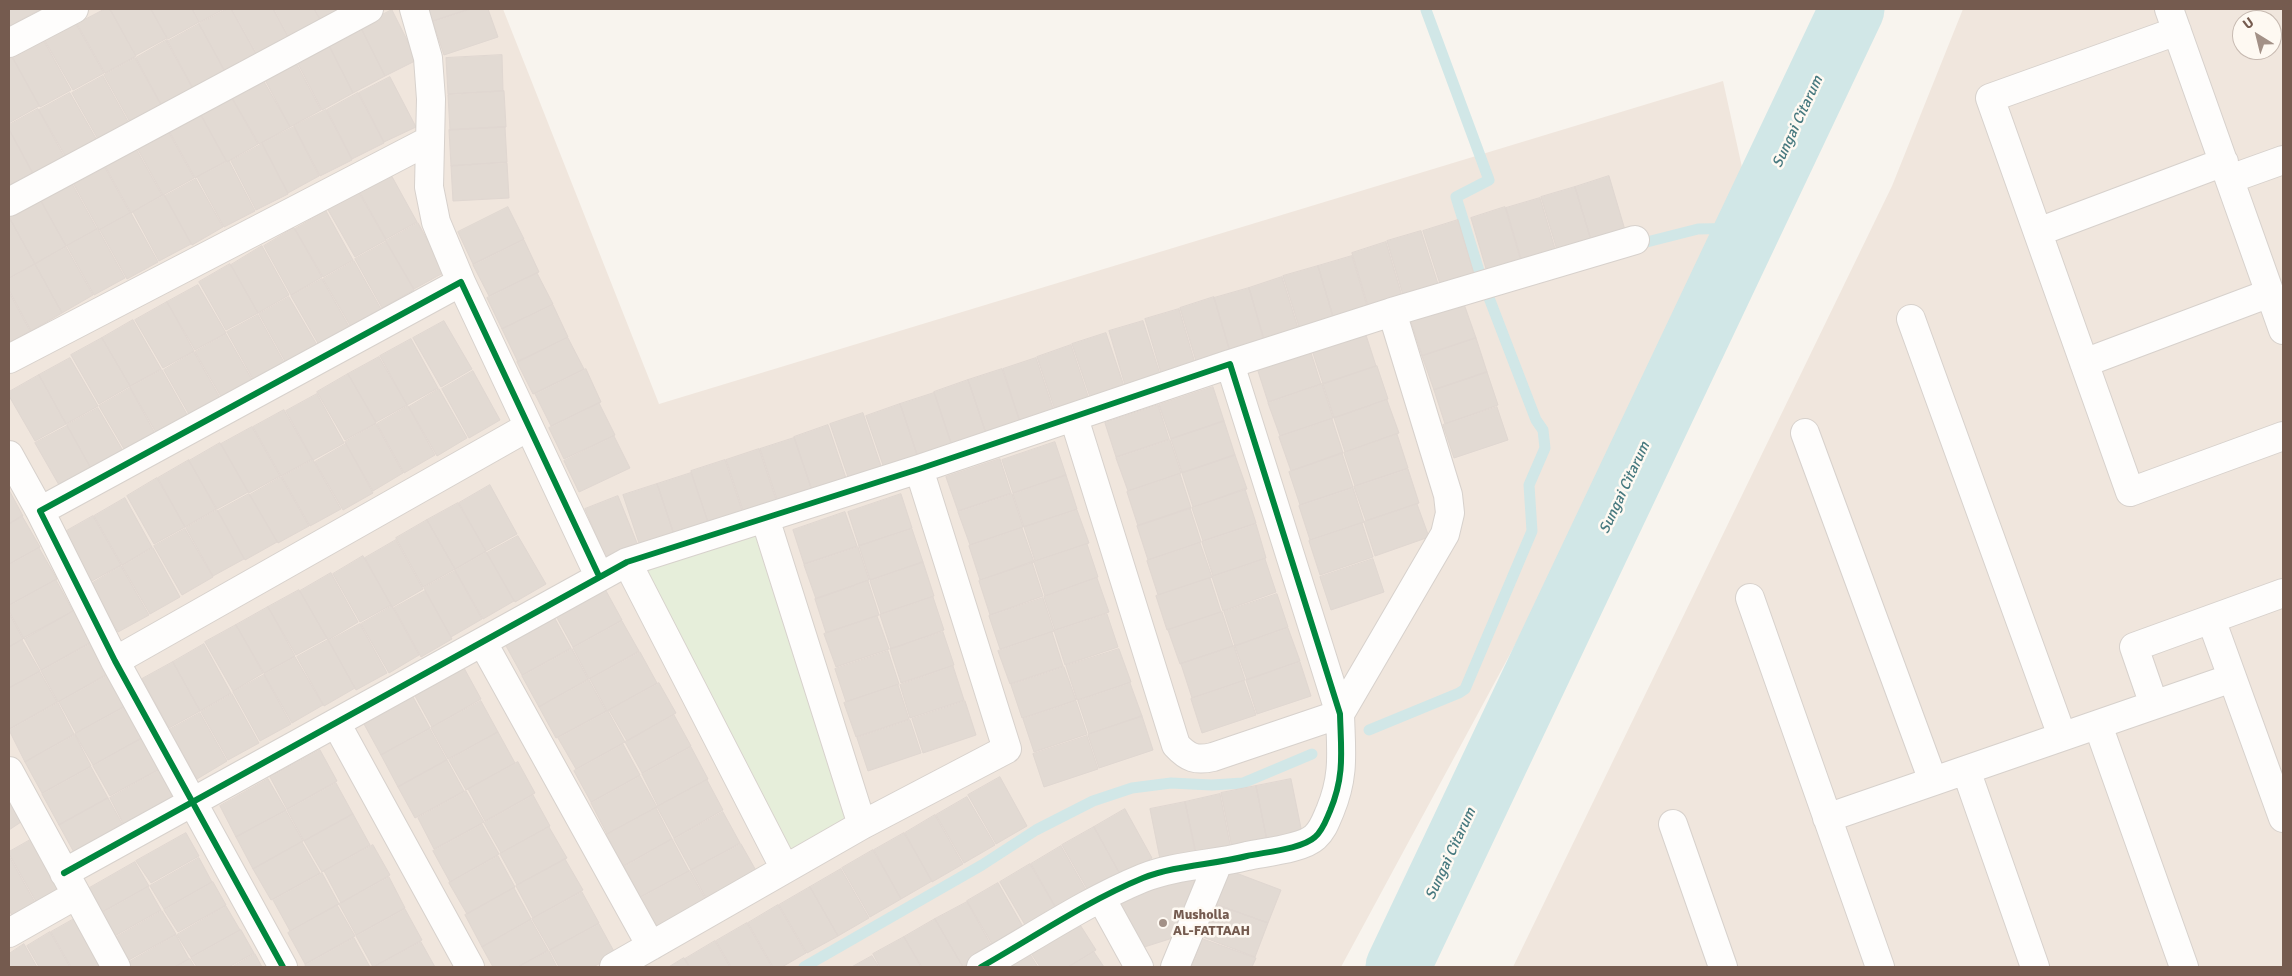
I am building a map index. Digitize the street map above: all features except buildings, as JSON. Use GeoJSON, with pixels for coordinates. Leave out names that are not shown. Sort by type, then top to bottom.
{"type":"FeatureCollection","features":[{"type":"Feature","properties":{"kind":"street"},"geometry":{"type":"LineString","coordinates":[[9,43],[74,9]]}},
{"type":"Feature","properties":{"kind":"street"},"geometry":{"type":"LineString","coordinates":[[9,202],[369,9]]}},
{"type":"Feature","properties":{"kind":"street"},"geometry":{"type":"LineString","coordinates":[[414,9],[428,58],[431,99],[430,187],[436,222],[461,282],[599,576]]}},
{"type":"Feature","properties":{"kind":"street"},"geometry":{"type":"LineString","coordinates":[[2283,330],[2173,20],[1990,98],[2130,492],[2283,436]]}},
{"type":"Feature","properties":{"kind":"street"},"geometry":{"type":"LineString","coordinates":[[9,359],[430,140]]}},
{"type":"Feature","properties":{"kind":"street"},"geometry":{"type":"LineString","coordinates":[[2038,232],[2227,171],[2283,160]]}},
{"type":"Feature","properties":{"kind":"street"},"geometry":{"type":"LineString","coordinates":[[9,933],[70,884],[193,800],[483,643],[599,576],[627,562],[919,469],[1230,364],[1392,312],[1635,240]]}},
{"type":"Feature","properties":{"kind":"street"},"geometry":{"type":"LineString","coordinates":[[40,512],[461,282]]}},
{"type":"Feature","properties":{"kind":"street"},"geometry":{"type":"LineString","coordinates":[[2084,363],[2270,293]]}},
{"type":"Feature","properties":{"kind":"street"},"geometry":{"type":"LineString","coordinates":[[1074,418],[1176,745],[1185,756],[1199,760],[1213,757],[1340,714],[1445,534],[1450,514],[1448,495],[1392,312]]}},
{"type":"Feature","properties":{"kind":"street"},"geometry":{"type":"LineString","coordinates":[[1911,319],[2062,736]]}},
{"type":"Feature","properties":{"kind":"street"},"geometry":{"type":"LineString","coordinates":[[981,967],[1101,898],[1144,878],[1178,867],[1218,863],[1297,845],[1314,838],[1323,827],[1337,794],[1342,770],[1340,714],[1230,364]]}},
{"type":"Feature","properties":{"kind":"street"},"geometry":{"type":"LineString","coordinates":[[115,661],[528,427]]}},
{"type":"Feature","properties":{"kind":"street"},"geometry":{"type":"LineString","coordinates":[[1805,432],[1933,781]]}},
{"type":"Feature","properties":{"kind":"street"},"geometry":{"type":"LineString","coordinates":[[9,454],[115,661],[283,967]]}},
{"type":"Feature","properties":{"kind":"street"},"geometry":{"type":"LineString","coordinates":[[614,967],[862,825],[1006,750],[919,469]]}},
{"type":"Feature","properties":{"kind":"street"},"geometry":{"type":"LineString","coordinates":[[765,518],[862,825]]}},
{"type":"Feature","properties":{"kind":"street"},"geometry":{"type":"LineString","coordinates":[[627,562],[785,869]]}},
{"type":"Feature","properties":{"kind":"street"},"geometry":{"type":"LineString","coordinates":[[2154,705],[2134,647],[2283,593]]}},
{"type":"Feature","properties":{"kind":"street"},"geometry":{"type":"LineString","coordinates":[[1750,598],[1880,967]]}},
{"type":"Feature","properties":{"kind":"street"},"geometry":{"type":"LineString","coordinates":[[2211,619],[2283,818]]}},
{"type":"Feature","properties":{"kind":"street"},"geometry":{"type":"LineString","coordinates":[[483,643],[651,946]]}},
{"type":"Feature","properties":{"kind":"street"},"geometry":{"type":"LineString","coordinates":[[1827,818],[2232,678]]}},
{"type":"Feature","properties":{"kind":"street"},"geometry":{"type":"LineString","coordinates":[[336,723],[470,967]]}},
{"type":"Feature","properties":{"kind":"street"},"geometry":{"type":"LineString","coordinates":[[2098,725],[2184,967]]}},
{"type":"Feature","properties":{"kind":"street"},"geometry":{"type":"LineString","coordinates":[[1966,770],[2035,967]]}},
{"type":"Feature","properties":{"kind":"street"},"geometry":{"type":"LineString","coordinates":[[9,771],[116,967]]}},
{"type":"Feature","properties":{"kind":"street"},"geometry":{"type":"LineString","coordinates":[[1672,824],[1723,967]]}},
{"type":"Feature","properties":{"kind":"street"},"geometry":{"type":"LineString","coordinates":[[1175,967],[1218,863]]}},
{"type":"Feature","properties":{"kind":"street"},"geometry":{"type":"LineString","coordinates":[[1101,898],[1139,967]]}},
{"type":"Feature","properties":{"kind":"shaded area"},"geometry":{"type":"Polygon","coordinates":[[[9,9],[503,9],[659,404],[1723,81],[1751,208],[1341,967],[9,967],[9,9]]]}},
{"type":"Feature","properties":{"kind":"shaded area"},"geometry":{"type":"Polygon","coordinates":[[[1963,9],[2283,9],[2283,967],[1513,967],[1892,186],[1963,9]]]}},
{"type":"Feature","properties":{"kind":"green space"},"geometry":{"type":"Polygon","coordinates":[[[765,518],[862,825],[785,869],[627,562],[765,518]]]}},
{"type":"Feature","properties":{"kind":"waterway","name":"Sungai Citarum"},"geometry":{"type":"LineString","coordinates":[[1398,967],[1852,9]]}},
{"type":"Feature","properties":{"kind":"waterway"},"geometry":{"type":"LineString","coordinates":[[1426,10],[1489,180],[1456,197],[1479,271]]}},
{"type":"Feature","properties":{"kind":"waterway"},"geometry":{"type":"LineString","coordinates":[[1635,245],[1698,229],[1748,228]]}},
{"type":"Feature","properties":{"kind":"waterway"},"geometry":{"type":"LineString","coordinates":[[1369,730],[1465,689],[1532,531],[1529,485],[1545,448],[1543,430],[1536,420],[1486,290],[1493,288]]}},
{"type":"Feature","properties":{"kind":"waterway"},"geometry":{"type":"LineString","coordinates":[[804,967],[982,865],[1036,830],[1093,801],[1132,788],[1171,783],[1212,785],[1243,783],[1312,754]]}},
{"type":"Feature","properties":{"kind":"cycle path"},"geometry":{"type":"LineString","coordinates":[[283,967],[115,661],[40,511],[461,282],[599,576]]}},
{"type":"Feature","properties":{"kind":"cycle path"},"geometry":{"type":"LineString","coordinates":[[64,873],[627,562],[919,469],[1230,364],[1340,714],[1340,774],[1330,811],[1320,831],[1309,841],[1283,850],[1181,868],[1143,878],[1081,908],[981,967]]}},
{"type":"Feature","properties":{"kind":"place","name":"Musholla AL-FATTAAH"},"geometry":{"type":"Point","coordinates":[1163,923]}}]}
